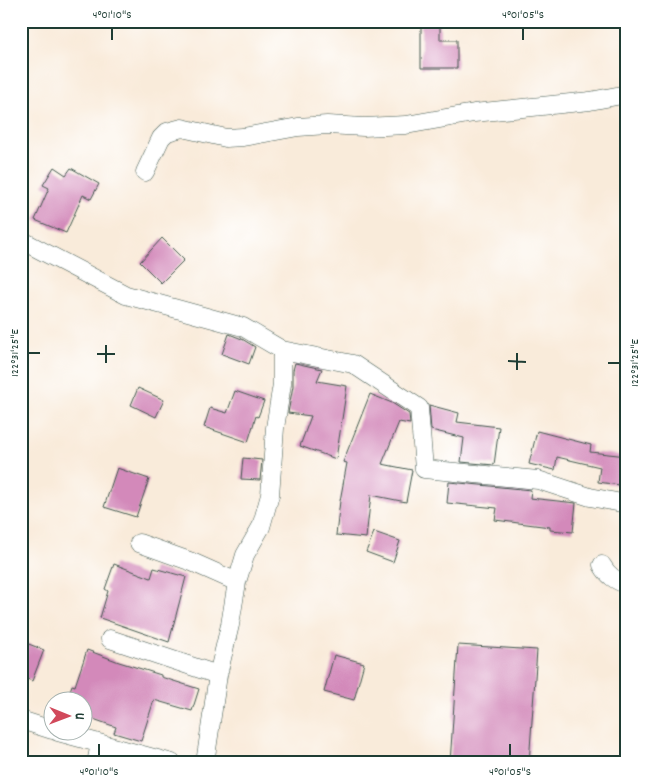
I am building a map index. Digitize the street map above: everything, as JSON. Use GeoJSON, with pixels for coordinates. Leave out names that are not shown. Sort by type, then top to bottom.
{"type":"FeatureCollection","features":[{"type":"Feature","properties":{"kind":"street"},"geometry":{"type":"LineString","coordinates":[[145,172],[161,138],[167,132],[182,128],[226,138],[243,137],[298,127],[406,125],[474,113],[590,101],[627,94]]}},
{"type":"Feature","properties":{"kind":"street"},"geometry":{"type":"LineString","coordinates":[[21,240],[126,295],[243,327],[282,350],[353,364],[419,408],[424,469],[538,480],[590,497],[627,504]]}},
{"type":"Feature","properties":{"kind":"street"},"geometry":{"type":"LineString","coordinates":[[205,763],[218,676],[230,625],[237,582],[246,555],[261,526],[270,495],[275,428],[282,384],[282,350]]}},
{"type":"Feature","properties":{"kind":"street"},"geometry":{"type":"LineString","coordinates":[[140,543],[192,562],[237,582]]}},
{"type":"Feature","properties":{"kind":"street"},"geometry":{"type":"LineString","coordinates":[[602,565],[608,575],[627,585]]}},
{"type":"Feature","properties":{"kind":"street"},"geometry":{"type":"LineString","coordinates":[[110,639],[218,676]]}},
{"type":"Feature","properties":{"kind":"street"},"geometry":{"type":"LineString","coordinates":[[21,720],[42,727]]}},
{"type":"Feature","properties":{"kind":"street"},"geometry":{"type":"LineString","coordinates":[[92,742],[172,763]]}},
{"type":"Feature","properties":{"kind":"street"},"geometry":{"type":"LineString","coordinates":[[96,763],[100,744]]}},
{"type":"Feature","properties":{"kind":"building"},"geometry":{"type":"Polygon","coordinates":[[[440,24],[440,40],[457,40],[457,68],[421,68],[421,25],[440,24]]]}},
{"type":"Feature","properties":{"kind":"building"},"geometry":{"type":"Polygon","coordinates":[[[54,167],[66,175],[71,168],[99,184],[91,199],[83,195],[66,233],[35,220],[49,188],[43,185],[54,167]]]}},
{"type":"Feature","properties":{"kind":"building"},"geometry":{"type":"Polygon","coordinates":[[[162,238],[184,260],[161,283],[140,262],[162,238]]]}},
{"type":"Feature","properties":{"kind":"building"},"geometry":{"type":"Polygon","coordinates":[[[229,334],[255,347],[249,364],[222,354],[229,334]]]}},
{"type":"Feature","properties":{"kind":"building"},"geometry":{"type":"Polygon","coordinates":[[[295,363],[322,369],[317,381],[347,386],[336,459],[300,446],[311,416],[288,413],[295,363]]]}},
{"type":"Feature","properties":{"kind":"building"},"geometry":{"type":"Polygon","coordinates":[[[138,388],[164,400],[156,417],[131,405],[138,388]]]}},
{"type":"Feature","properties":{"kind":"building"},"geometry":{"type":"Polygon","coordinates":[[[235,391],[264,401],[258,417],[256,416],[248,442],[204,427],[210,408],[227,413],[235,391]]]}},
{"type":"Feature","properties":{"kind":"building"},"geometry":{"type":"Polygon","coordinates":[[[370,394],[392,403],[409,414],[410,424],[399,422],[382,464],[412,470],[406,502],[371,495],[366,538],[336,535],[347,463],[343,462],[370,394]]]}},
{"type":"Feature","properties":{"kind":"building"},"geometry":{"type":"Polygon","coordinates":[[[429,405],[459,413],[457,422],[499,427],[494,465],[461,462],[464,438],[431,430],[429,405]]]}},
{"type":"Feature","properties":{"kind":"building"},"geometry":{"type":"Polygon","coordinates":[[[537,431],[591,445],[590,452],[627,456],[627,486],[598,482],[600,467],[557,457],[555,470],[529,464],[537,431]]]}},
{"type":"Feature","properties":{"kind":"building"},"geometry":{"type":"Polygon","coordinates":[[[243,458],[262,460],[260,480],[241,479],[243,458]]]}},
{"type":"Feature","properties":{"kind":"building"},"geometry":{"type":"Polygon","coordinates":[[[117,468],[149,479],[136,517],[104,507],[117,468]]]}},
{"type":"Feature","properties":{"kind":"building"},"geometry":{"type":"Polygon","coordinates":[[[449,482],[531,490],[530,498],[576,503],[573,532],[550,530],[550,527],[495,520],[497,508],[447,503],[449,482]]]}},
{"type":"Feature","properties":{"kind":"building"},"geometry":{"type":"Polygon","coordinates":[[[374,532],[400,541],[393,562],[366,552],[374,532]]]}},
{"type":"Feature","properties":{"kind":"building"},"geometry":{"type":"Polygon","coordinates":[[[114,564],[151,578],[154,568],[186,577],[169,642],[100,618],[108,591],[105,589],[114,564]]]}},
{"type":"Feature","properties":{"kind":"building"},"geometry":{"type":"Polygon","coordinates":[[[21,641],[44,650],[32,681],[21,676],[21,641]]]}},
{"type":"Feature","properties":{"kind":"building"},"geometry":{"type":"Polygon","coordinates":[[[458,645],[537,650],[529,763],[450,763],[458,645]]]}},
{"type":"Feature","properties":{"kind":"building"},"geometry":{"type":"Polygon","coordinates":[[[87,650],[199,689],[192,711],[154,700],[141,741],[114,733],[116,727],[92,719],[92,692],[70,692],[72,685],[75,686],[87,650]]]}},
{"type":"Feature","properties":{"kind":"building"},"geometry":{"type":"Polygon","coordinates":[[[334,655],[364,663],[354,700],[324,692],[334,655]]]}}]}
